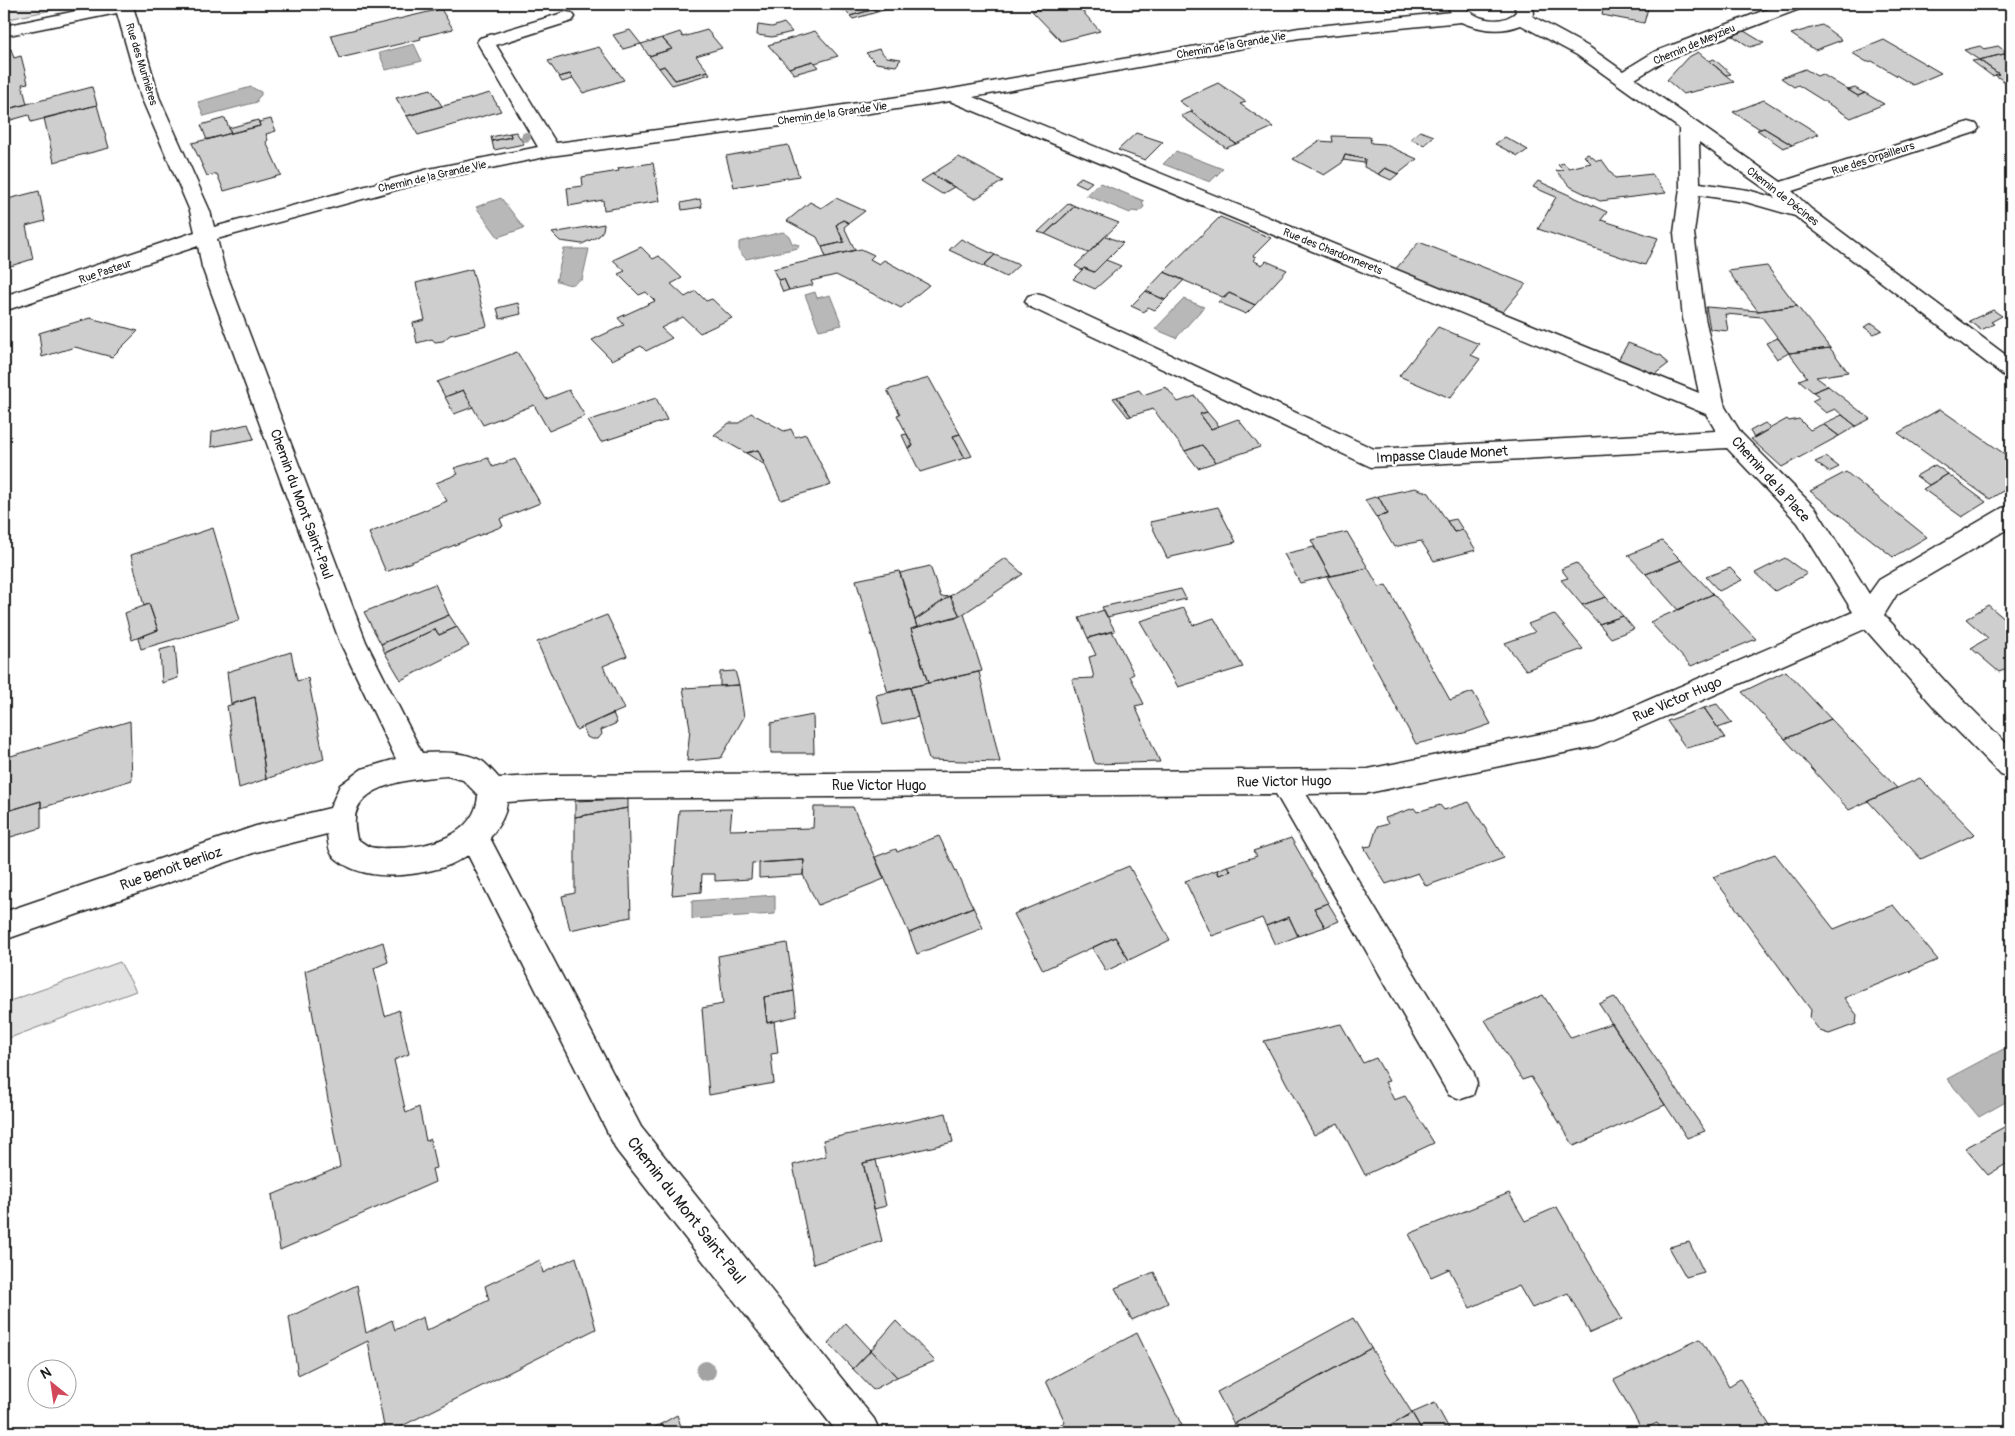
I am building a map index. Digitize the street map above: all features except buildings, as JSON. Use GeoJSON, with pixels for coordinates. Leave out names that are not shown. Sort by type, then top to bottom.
{"type":"FeatureCollection","features":[{"type":"Feature","properties":{"kind":"street","name":"Chemin de Meyzieu"},"geometry":{"type":"LineString","coordinates":[[1623,79],[1660,56],[1796,4]]}},
{"type":"Feature","properties":{"kind":"street","name":"Rue des Murinières"},"geometry":{"type":"LineString","coordinates":[[4,32],[124,6],[150,96],[200,211],[205,236]]}},
{"type":"Feature","properties":{"kind":"street"},"geometry":{"type":"LineString","coordinates":[[1459,10],[1473,21],[1494,25],[1515,22],[1523,11]]}},
{"type":"Feature","properties":{"kind":"street","name":"Chemin de la Grande Vie"},"geometry":{"type":"LineString","coordinates":[[205,236],[429,175],[550,150],[797,118],[952,95],[1299,33],[1459,10]]}},
{"type":"Feature","properties":{"kind":"street","name":"Chemin de Décines"},"geometry":{"type":"LineString","coordinates":[[1523,11],[1583,51],[1778,189],[1804,213],[2011,370]]}},
{"type":"Feature","properties":{"kind":"street"},"geometry":{"type":"LineString","coordinates":[[550,150],[486,42],[566,17]]}},
{"type":"Feature","properties":{"kind":"street","name":"Rue des Chardonnerets"},"geometry":{"type":"LineString","coordinates":[[952,95],[1714,408]]}},
{"type":"Feature","properties":{"kind":"street","name":"Chemin de la Place"},"geometry":{"type":"LineString","coordinates":[[1689,127],[1690,188],[1684,233],[1694,318],[1714,408],[1733,439],[1807,516],[1869,616],[1945,700],[2011,766]]}},
{"type":"Feature","properties":{"kind":"street","name":"Rue des Orpailleurs"},"geometry":{"type":"LineString","coordinates":[[1778,189],[1969,128]]}},
{"type":"Feature","properties":{"kind":"street"},"geometry":{"type":"LineString","coordinates":[[1690,188],[1748,196],[1804,213]]}},
{"type":"Feature","properties":{"kind":"street","name":"Rue Pasteur"},"geometry":{"type":"LineString","coordinates":[[4,304],[205,236]]}},
{"type":"Feature","properties":{"kind":"street","name":"Chemin du Mont Saint-Paul"},"geometry":{"type":"LineString","coordinates":[[205,236],[213,267],[353,642],[414,766]]}},
{"type":"Feature","properties":{"kind":"street","name":"Impasse Claude Monet"},"geometry":{"type":"LineString","coordinates":[[1036,301],[1370,458],[1733,439]]}},
{"type":"Feature","properties":{"kind":"street"},"geometry":{"type":"LineString","coordinates":[[1869,616],[1888,587],[2011,515]]}},
{"type":"Feature","properties":{"kind":"street","name":"Rue Victor Hugo"},"geometry":{"type":"LineString","coordinates":[[493,792],[562,787],[1368,780],[1598,734],[1869,616]]}},
{"type":"Feature","properties":{"kind":"street"},"geometry":{"type":"LineString","coordinates":[[447,764],[472,770],[493,792],[492,812],[474,836],[443,854],[405,861],[367,861],[343,846],[340,818],[350,794],[372,778],[414,766],[447,764]]}},
{"type":"Feature","properties":{"kind":"street"},"geometry":{"type":"LineString","coordinates":[[1284,782],[1462,1084]]}},
{"type":"Feature","properties":{"kind":"street","name":"Rue Benoit Berlioz"},"geometry":{"type":"LineString","coordinates":[[4,926],[256,838],[340,818]]}},
{"type":"Feature","properties":{"kind":"street","name":"Chemin du Mont Saint-Paul"},"geometry":{"type":"LineString","coordinates":[[474,836],[629,1139],[861,1432]]}},
{"type":"Feature","properties":{"kind":"shaded area"},"geometry":{"type":"Polygon","coordinates":[[[4,4],[80,4],[4,20],[4,4]]]}},
{"type":"Feature","properties":{"kind":"shaded area"},"geometry":{"type":"Polygon","coordinates":[[[414,44],[422,61],[386,70],[379,53],[414,44]]]}},
{"type":"Feature","properties":{"kind":"shaded area"},"geometry":{"type":"Polygon","coordinates":[[[251,87],[261,92],[257,102],[204,116],[198,102],[251,87]]]}},
{"type":"Feature","properties":{"kind":"shaded area"},"geometry":{"type":"Polygon","coordinates":[[[1176,151],[1223,169],[1210,182],[1163,164],[1176,151]]]}},
{"type":"Feature","properties":{"kind":"shaded area"},"geometry":{"type":"Polygon","coordinates":[[[1100,183],[1144,201],[1142,202],[1144,207],[1138,212],[1132,211],[1130,213],[1086,195],[1100,183]]]}},
{"type":"Feature","properties":{"kind":"shaded area"},"geometry":{"type":"Polygon","coordinates":[[[501,198],[524,228],[498,237],[476,207],[501,198]]]}},
{"type":"Feature","properties":{"kind":"shaded area"},"geometry":{"type":"Polygon","coordinates":[[[783,232],[789,236],[792,243],[799,245],[798,248],[746,259],[739,251],[739,242],[783,232]]]}},
{"type":"Feature","properties":{"kind":"shaded area"},"geometry":{"type":"Polygon","coordinates":[[[564,249],[589,249],[582,280],[573,284],[556,281],[564,249]]]}},
{"type":"Feature","properties":{"kind":"shaded area"},"geometry":{"type":"Polygon","coordinates":[[[815,292],[817,298],[830,295],[842,325],[819,330],[805,295],[815,292]]]}},
{"type":"Feature","properties":{"kind":"shaded area"},"geometry":{"type":"Polygon","coordinates":[[[1184,299],[1204,307],[1176,338],[1155,329],[1184,299]]]}},
{"type":"Feature","properties":{"kind":"shaded area"},"geometry":{"type":"Polygon","coordinates":[[[775,895],[775,914],[692,919],[692,901],[775,895]]]}},
{"type":"Feature","properties":{"kind":"shaded area"},"geometry":{"type":"Polygon","coordinates":[[[120,962],[136,991],[4,1040],[4,1003],[120,962]]]}},
{"type":"Feature","properties":{"kind":"shaded area"},"geometry":{"type":"Polygon","coordinates":[[[2011,1045],[2011,1099],[1979,1117],[1947,1079],[2011,1045]]]}}]}
